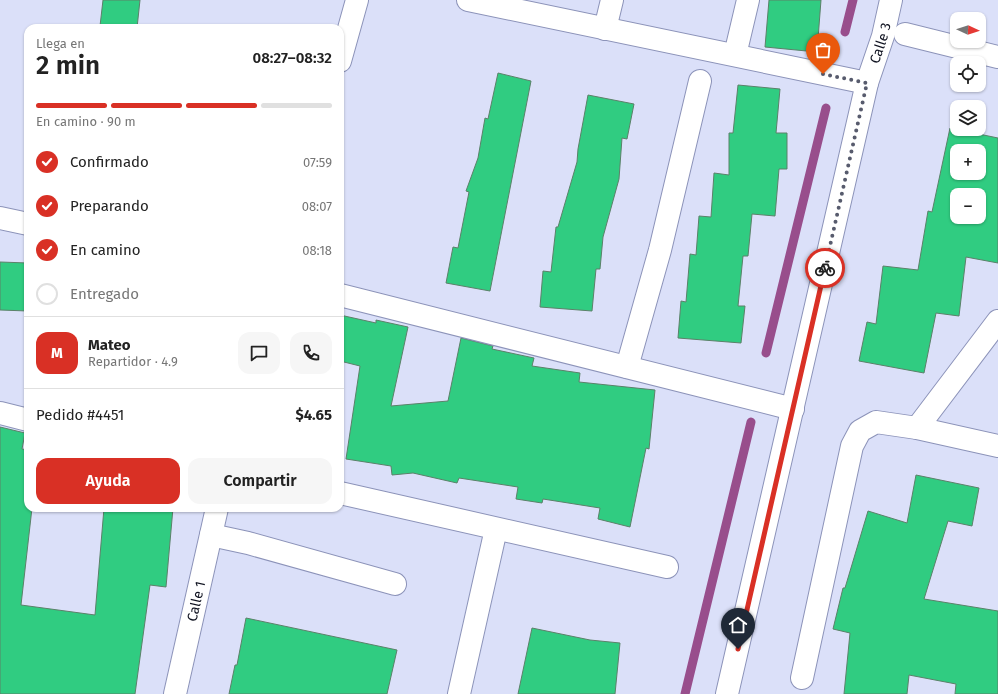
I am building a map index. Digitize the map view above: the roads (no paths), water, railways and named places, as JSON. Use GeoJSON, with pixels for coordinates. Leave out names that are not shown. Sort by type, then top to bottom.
{"type":"FeatureCollection","features":[{"type":"Feature","properties":{"kind":"street"},"geometry":{"type":"LineString","coordinates":[[344,47],[357,0]]}},
{"type":"Feature","properties":{"kind":"street"},"geometry":{"type":"LineString","coordinates":[[605,29],[612,0]]}},
{"type":"Feature","properties":{"kind":"street"},"geometry":{"type":"LineString","coordinates":[[735,55],[748,0]]}},
{"type":"Feature","properties":{"kind":"street","name":"Calle 3"},"geometry":{"type":"LineString","coordinates":[[727,694],[867,83],[883,36],[891,0]]}},
{"type":"Feature","properties":{"kind":"street"},"geometry":{"type":"LineString","coordinates":[[477,1],[867,83]]}},
{"type":"Feature","properties":{"kind":"street"},"geometry":{"type":"LineString","coordinates":[[905,34],[998,57]]}},
{"type":"Feature","properties":{"kind":"street"},"geometry":{"type":"LineString","coordinates":[[627,367],[660,250],[700,81]]}},
{"type":"Feature","properties":{"kind":"street"},"geometry":{"type":"LineString","coordinates":[[0,218],[24,223]]}},
{"type":"Feature","properties":{"kind":"street"},"geometry":{"type":"LineString","coordinates":[[344,296],[792,409]]}},
{"type":"Feature","properties":{"kind":"street"},"geometry":{"type":"LineString","coordinates":[[917,428],[998,321]]}},
{"type":"Feature","properties":{"kind":"street"},"geometry":{"type":"LineString","coordinates":[[0,413],[24,419]]}},
{"type":"Feature","properties":{"kind":"street"},"geometry":{"type":"LineString","coordinates":[[802,678],[852,446],[860,431],[876,422],[917,428],[998,446]]}},
{"type":"Feature","properties":{"kind":"street"},"geometry":{"type":"LineString","coordinates":[[344,494],[667,567]]}},
{"type":"Feature","properties":{"kind":"street","name":"Calle 1"},"geometry":{"type":"LineString","coordinates":[[175,694],[216,512]]}},
{"type":"Feature","properties":{"kind":"street"},"geometry":{"type":"LineString","coordinates":[[458,694],[496,528]]}},
{"type":"Feature","properties":{"kind":"street"},"geometry":{"type":"LineString","coordinates":[[211,534],[395,584]]}},
{"type":"Feature","properties":{"kind":"waterway"},"geometry":{"type":"LineString","coordinates":[[845,32],[853,0]]}},
{"type":"Feature","properties":{"kind":"waterway"},"geometry":{"type":"LineString","coordinates":[[766,353],[826,108]]}},
{"type":"Feature","properties":{"kind":"waterway"},"geometry":{"type":"LineString","coordinates":[[685,694],[751,422]]}}]}
